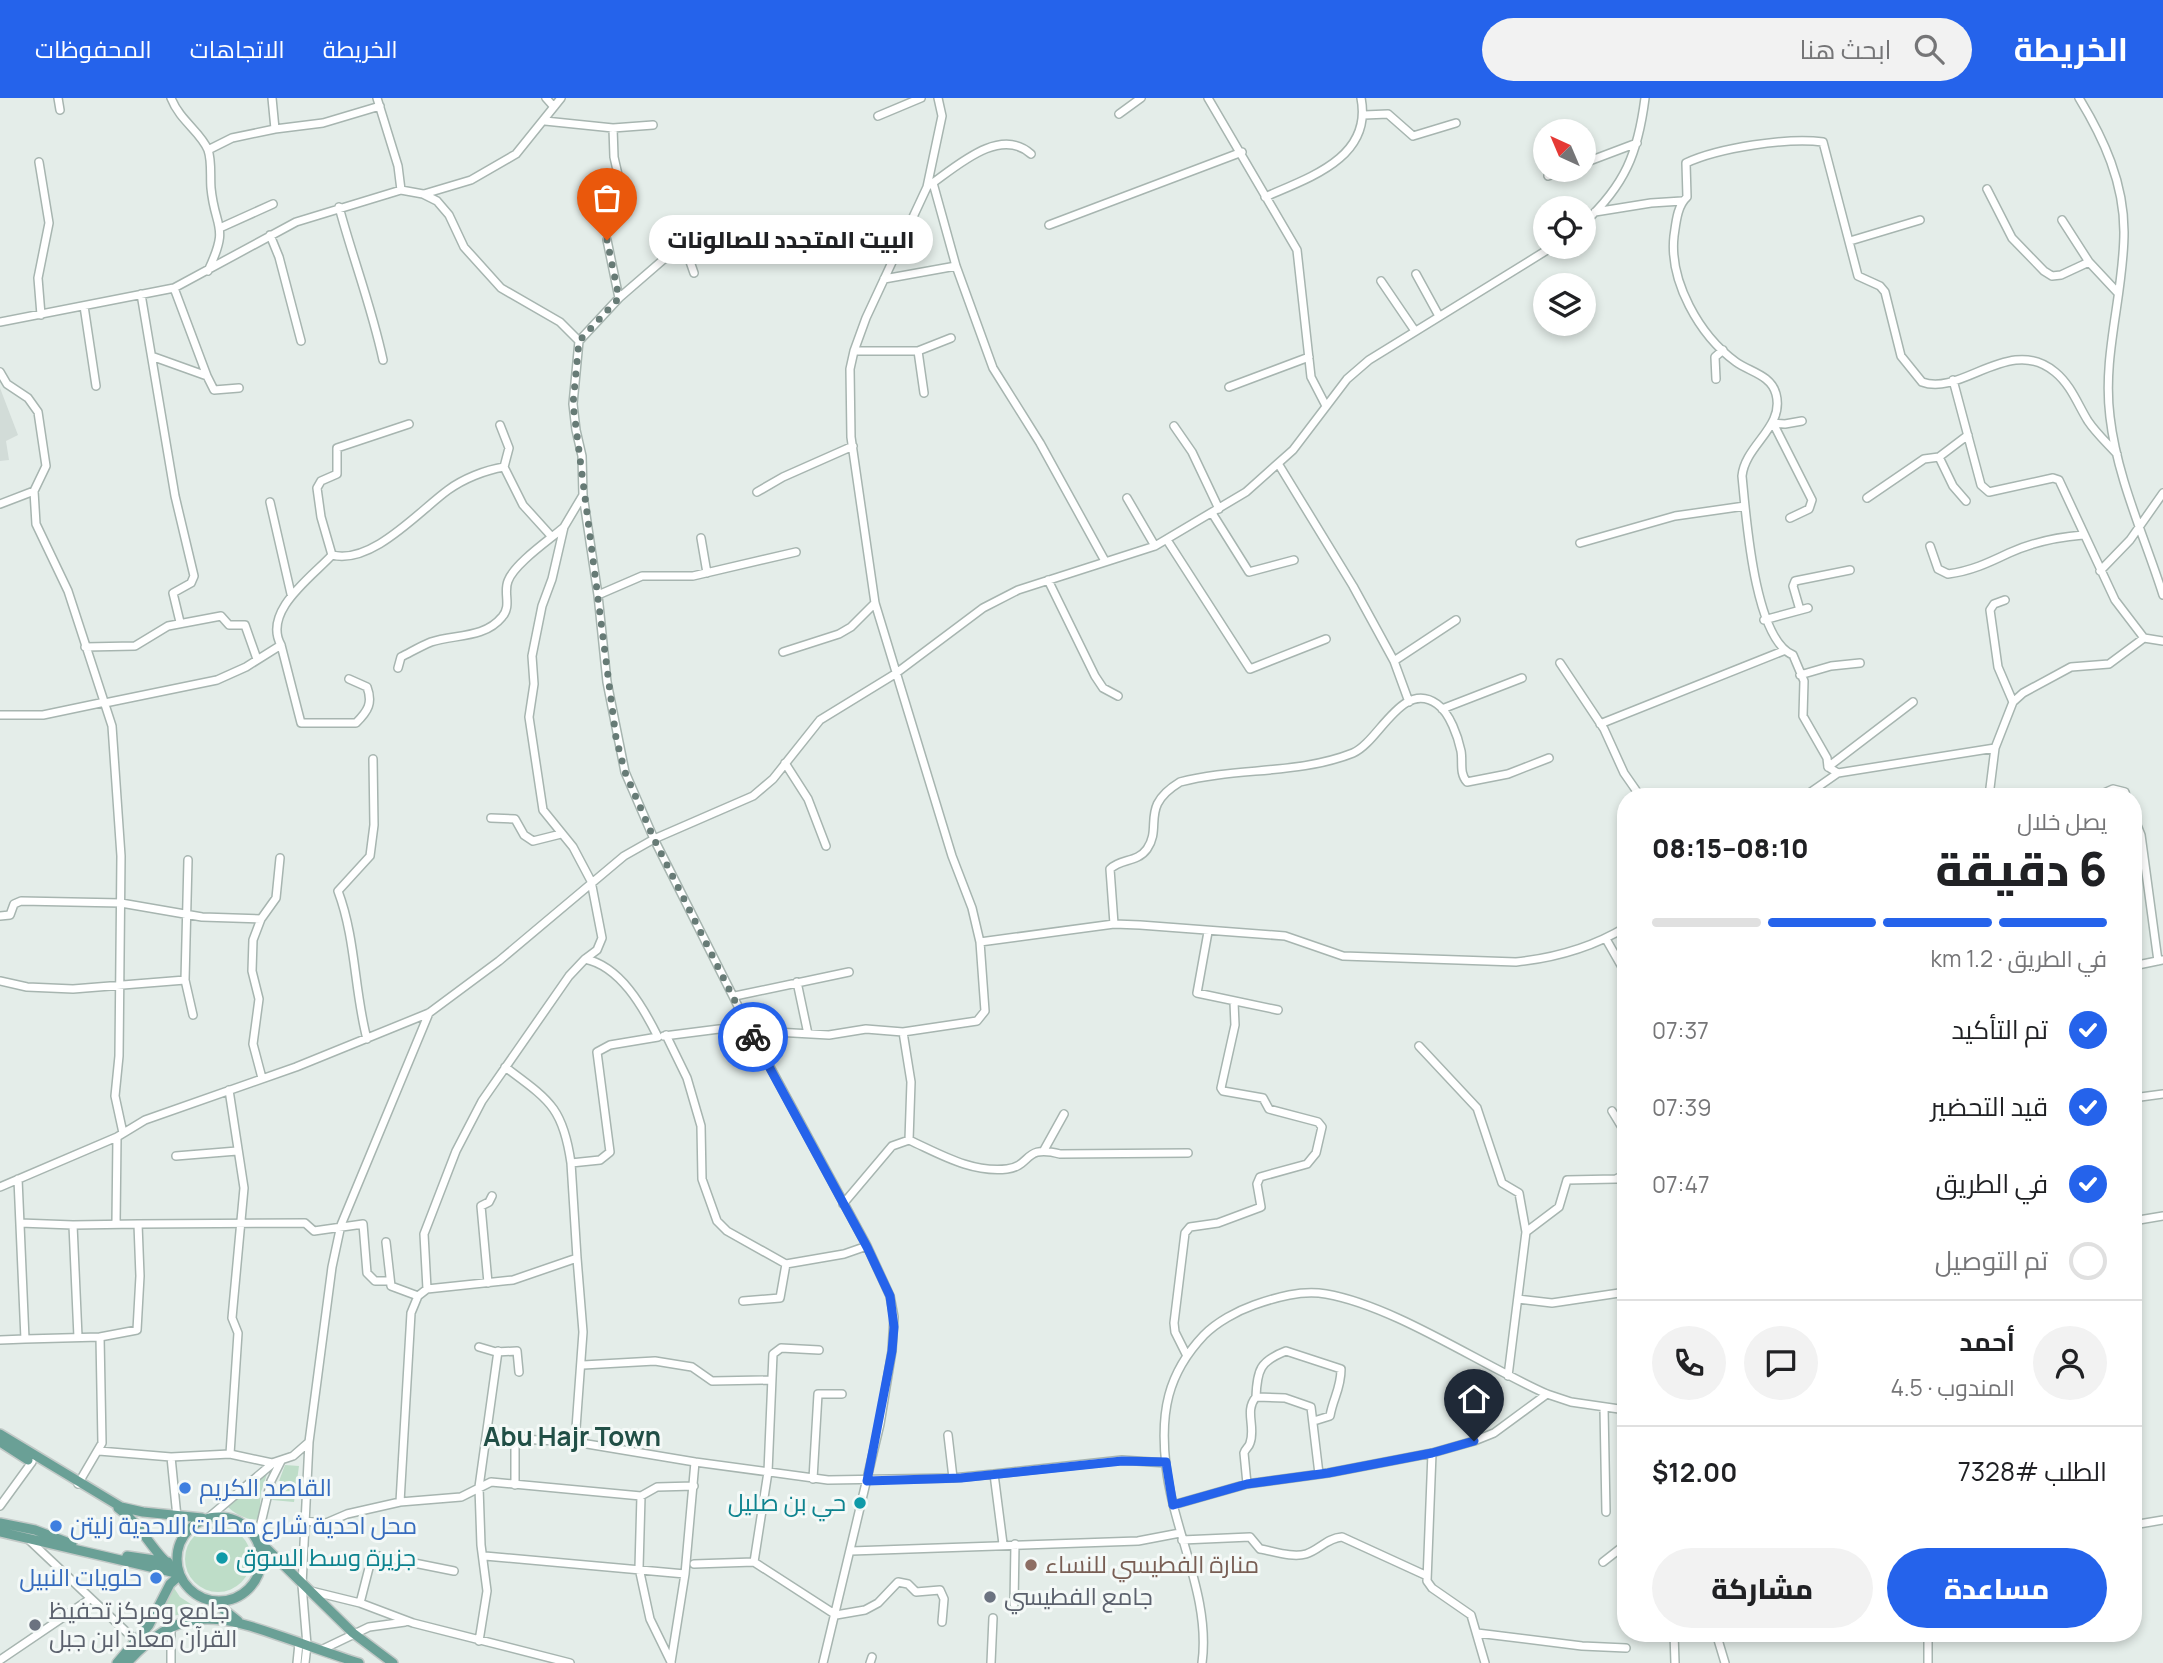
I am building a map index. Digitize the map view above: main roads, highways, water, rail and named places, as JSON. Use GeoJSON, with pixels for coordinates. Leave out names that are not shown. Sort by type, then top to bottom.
{"type":"FeatureCollection","features":[{"type":"Feature","properties":{"kind":"main road"},"geometry":{"type":"LineString","coordinates":[[0,1434],[78,1484],[121,1507],[177,1517],[231,1518],[251,1530],[261,1552],[258,1576],[241,1595],[219,1602],[205,1617]]}},
{"type":"Feature","properties":{"kind":"main road"},"geometry":{"type":"LineString","coordinates":[[0,1442],[124,1513],[164,1561],[179,1571],[190,1590],[219,1602],[239,1622]]}},
{"type":"Feature","properties":{"kind":"main road"},"geometry":{"type":"LineString","coordinates":[[117,1663],[157,1612],[179,1571],[181,1540],[188,1530],[208,1518]]}},
{"type":"Feature","properties":{"kind":"main road"},"geometry":{"type":"LineString","coordinates":[[0,1523],[35,1530],[99,1553],[164,1561]]}},
{"type":"Feature","properties":{"kind":"main road"},"geometry":{"type":"LineString","coordinates":[[0,1532],[179,1571]]}},
{"type":"Feature","properties":{"kind":"main road"},"geometry":{"type":"LineString","coordinates":[[257,1540],[353,1633],[393,1663]]}},
{"type":"Feature","properties":{"kind":"main road"},"geometry":{"type":"LineString","coordinates":[[127,1663],[171,1626],[205,1617],[239,1622],[359,1663]]}},
{"type":"Feature","properties":{"kind":"place","name":"البيت المتجدد للصالونات"},"geometry":{"type":"Point","coordinates":[607,240]}},
{"type":"Feature","properties":{"kind":"place","name":"القاصد الكريم"},"geometry":{"type":"Point","coordinates":[185,1488]}},
{"type":"Feature","properties":{"kind":"place","name":"حي بن صليل"},"geometry":{"type":"Point","coordinates":[860,1503]}},
{"type":"Feature","properties":{"kind":"place","name":"محل احدية شارع محلات الاحدية زليتن"},"geometry":{"type":"Point","coordinates":[56,1526]}},
{"type":"Feature","properties":{"kind":"place","name":"جزيرة وسط السوق"},"geometry":{"type":"Point","coordinates":[222,1558]}},
{"type":"Feature","properties":{"kind":"place","name":"منارة الفطيسي للنساء"},"geometry":{"type":"Point","coordinates":[1031,1565]}},
{"type":"Feature","properties":{"kind":"place","name":"حلويات النبيل"},"geometry":{"type":"Point","coordinates":[156,1578]}},
{"type":"Feature","properties":{"kind":"place","name":"جامع الفطيسي"},"geometry":{"type":"Point","coordinates":[990,1597]}},
{"type":"Feature","properties":{"kind":"place","name":"جامع ومركز تحفيظ القرآن معاذ ابن جبل"},"geometry":{"type":"Point","coordinates":[35,1625]}},
{"type":"Feature","properties":{"kind":"district","name":"Abu Hajr Town"},"geometry":{"type":"Point","coordinates":[572,1437]}}]}
